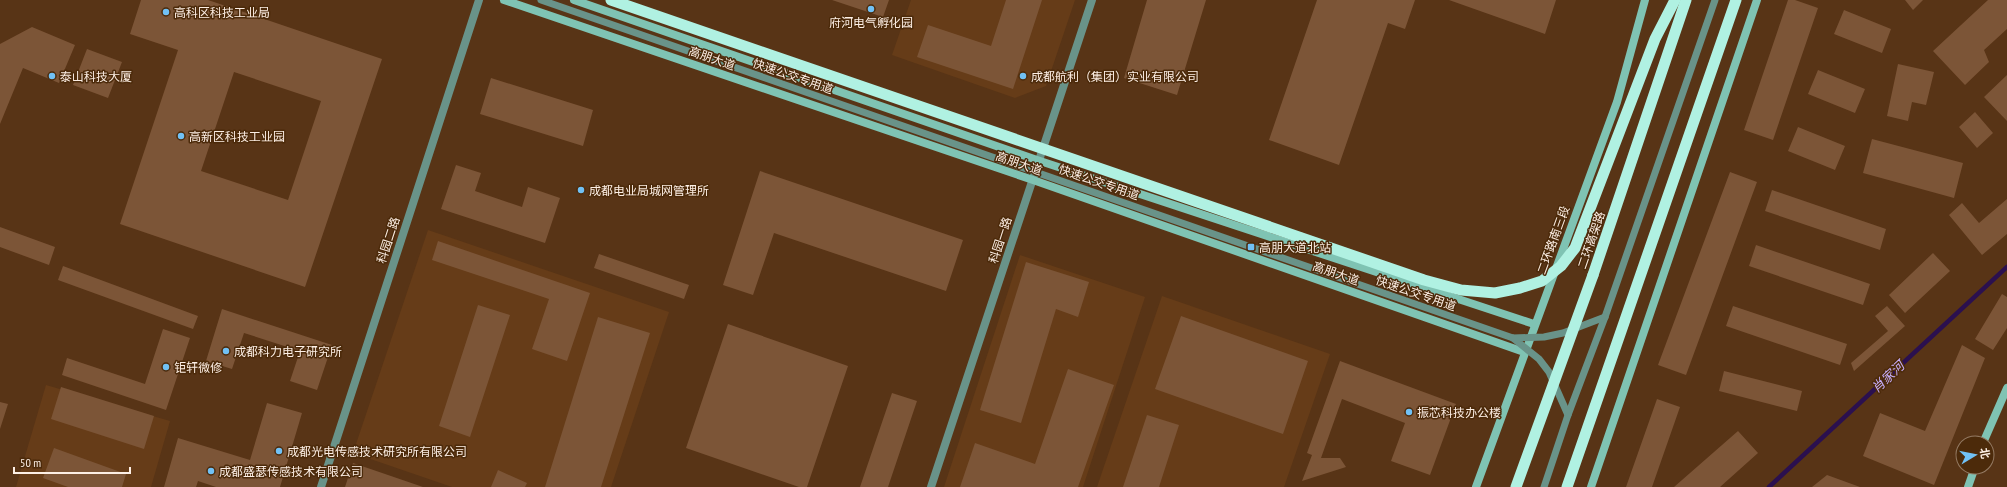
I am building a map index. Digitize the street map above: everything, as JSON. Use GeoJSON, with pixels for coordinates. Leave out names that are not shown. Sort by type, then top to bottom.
{"type":"FeatureCollection","features":[{"type":"Feature","properties":{"kind":"highway"},"geometry":{"type":"LineString","coordinates":[[611,0],[1424,280],[1461,290],[1495,292],[1542,281],[1561,266],[1575,248],[1654,39],[1675,0]]}},
{"type":"Feature","properties":{"kind":"highway","name":"二环高架路"},"geometry":{"type":"LineString","coordinates":[[1516,487],[1568,347],[1686,0]]}},
{"type":"Feature","properties":{"kind":"highway"},"geometry":{"type":"LineString","coordinates":[[1567,487],[1736,0]]}},
{"type":"Feature","properties":{"kind":"main road","name":"高朋大道"},"geometry":{"type":"LineString","coordinates":[[504,0],[1033,180],[1524,352]]}},
{"type":"Feature","properties":{"kind":"main road","name":"高朋大道"},"geometry":{"type":"LineString","coordinates":[[574,0],[1040,161],[1534,324]]}},
{"type":"Feature","properties":{"kind":"main road","name":"二环路南三段"},"geometry":{"type":"LineString","coordinates":[[1476,487],[1534,324],[1617,102],[1645,0]]}},
{"type":"Feature","properties":{"kind":"main road"},"geometry":{"type":"LineString","coordinates":[[1591,487],[1757,0]]}},
{"type":"Feature","properties":{"kind":"main road"},"geometry":{"type":"LineString","coordinates":[[1986,435],[2007,388]]}},
{"type":"Feature","properties":{"kind":"main road"},"geometry":{"type":"LineString","coordinates":[[1968,487],[1972,475]]}},
{"type":"Feature","properties":{"kind":"street","name":"科园二路"},"geometry":{"type":"LineString","coordinates":[[321,487],[478,0]]}},
{"type":"Feature","properties":{"kind":"street","name":"科园一路"},"geometry":{"type":"LineString","coordinates":[[931,487],[1092,0]]}},
{"type":"Feature","properties":{"kind":"lane","name":"快速公交专用道"},"geometry":{"type":"LineString","coordinates":[[541,0],[1513,338]]}},
{"type":"Feature","properties":{"kind":"lane"},"geometry":{"type":"LineString","coordinates":[[1544,487],[1568,415],[1605,317],[1715,0]]}},
{"type":"Feature","properties":{"kind":"lane"},"geometry":{"type":"LineString","coordinates":[[1513,338],[1544,337],[1563,333],[1605,317]]}},
{"type":"Feature","properties":{"kind":"lane"},"geometry":{"type":"LineString","coordinates":[[1513,338],[1540,360],[1549,372],[1568,415]]}},
{"type":"Feature","properties":{"kind":"shaded area"},"geometry":{"type":"Polygon","coordinates":[[[911,0],[1075,0],[1046,86],[1015,98],[892,55],[911,0]]]}},
{"type":"Feature","properties":{"kind":"shaded area"},"geometry":{"type":"Polygon","coordinates":[[[428,230],[669,312],[611,487],[452,487],[353,453],[428,230]]]}},
{"type":"Feature","properties":{"kind":"shaded area"},"geometry":{"type":"Polygon","coordinates":[[[1020,255],[1145,297],[1083,487],[944,487],[1020,255]]]}},
{"type":"Feature","properties":{"kind":"shaded area"},"geometry":{"type":"Polygon","coordinates":[[[1162,296],[1330,354],[1284,487],[1097,487],[1162,296]]]}},
{"type":"Feature","properties":{"kind":"shaded area"},"geometry":{"type":"Polygon","coordinates":[[[46,385],[170,421],[151,487],[16,487],[46,385]]]}},
{"type":"Feature","properties":{"kind":"building","name":"高新区科技工业园"},"geometry":{"type":"Polygon","coordinates":[[[141,0],[208,0],[382,59],[305,287],[120,224],[178,50],[130,34],[141,0]],[[234,72],[201,171],[288,200],[321,101],[234,72]]]}},
{"type":"Feature","properties":{"kind":"building","name":"府河电气孵化园"},"geometry":{"type":"Polygon","coordinates":[[[832,0],[889,0],[883,17],[832,0]]]}},
{"type":"Feature","properties":{"kind":"building"},"geometry":{"type":"Polygon","coordinates":[[[1006,0],[1042,0],[1013,89],[917,57],[928,25],[991,46],[1006,0]]]}},
{"type":"Feature","properties":{"kind":"building"},"geometry":{"type":"Polygon","coordinates":[[[1147,0],[1206,0],[1177,95],[1124,78],[1147,0]]]}},
{"type":"Feature","properties":{"kind":"building"},"geometry":{"type":"Polygon","coordinates":[[[1317,0],[1415,0],[1405,29],[1388,23],[1339,165],[1269,140],[1317,0]]]}},
{"type":"Feature","properties":{"kind":"building"},"geometry":{"type":"Polygon","coordinates":[[[1449,0],[1556,0],[1545,34],[1449,0]]]}},
{"type":"Feature","properties":{"kind":"building"},"geometry":{"type":"Polygon","coordinates":[[[1788,0],[1795,0],[1818,8],[1773,140],[1744,130],[1788,0]]]}},
{"type":"Feature","properties":{"kind":"building"},"geometry":{"type":"Polygon","coordinates":[[[1905,0],[1923,0],[1913,10],[1905,0]]]}},
{"type":"Feature","properties":{"kind":"building"},"geometry":{"type":"Polygon","coordinates":[[[1988,0],[2007,0],[2007,29],[1984,50],[1989,62],[1965,85],[1933,51],[1988,0]]]}},
{"type":"Feature","properties":{"kind":"building"},"geometry":{"type":"Polygon","coordinates":[[[1844,10],[1891,29],[1882,53],[1834,34],[1844,10]]]}},
{"type":"Feature","properties":{"kind":"building","name":"泰山科技大厦"},"geometry":{"type":"Polygon","coordinates":[[[32,27],[75,45],[59,83],[23,68],[0,124],[0,44],[32,27]]]}},
{"type":"Feature","properties":{"kind":"building"},"geometry":{"type":"Polygon","coordinates":[[[87,49],[122,62],[108,98],[73,85],[87,49]]]}},
{"type":"Feature","properties":{"kind":"building"},"geometry":{"type":"Polygon","coordinates":[[[1898,64],[1934,72],[1926,105],[1912,102],[1908,121],[1887,116],[1898,64]]]}},
{"type":"Feature","properties":{"kind":"building"},"geometry":{"type":"Polygon","coordinates":[[[1818,70],[1865,89],[1855,113],[1808,94],[1818,70]]]}},
{"type":"Feature","properties":{"kind":"building"},"geometry":{"type":"Polygon","coordinates":[[[2007,75],[2007,121],[1984,97],[2007,75]]]}},
{"type":"Feature","properties":{"kind":"building"},"geometry":{"type":"Polygon","coordinates":[[[491,78],[593,110],[583,146],[480,114],[491,78]]]}},
{"type":"Feature","properties":{"kind":"building"},"geometry":{"type":"Polygon","coordinates":[[[1975,112],[1993,133],[1977,148],[1959,127],[1975,112]]]}},
{"type":"Feature","properties":{"kind":"building"},"geometry":{"type":"Polygon","coordinates":[[[1798,127],[1845,146],[1835,170],[1788,151],[1798,127]]]}},
{"type":"Feature","properties":{"kind":"building"},"geometry":{"type":"Polygon","coordinates":[[[1872,139],[1963,163],[1954,198],[1863,173],[1872,139]]]}},
{"type":"Feature","properties":{"kind":"building"},"geometry":{"type":"Polygon","coordinates":[[[456,165],[481,173],[475,191],[522,207],[528,187],[560,198],[545,243],[441,209],[456,165]]]}},
{"type":"Feature","properties":{"kind":"building"},"geometry":{"type":"Polygon","coordinates":[[[760,171],[963,240],[946,291],[774,233],[753,295],[723,285],[760,171]]]}},
{"type":"Feature","properties":{"kind":"building"},"geometry":{"type":"Polygon","coordinates":[[[1730,172],[1757,182],[1686,375],[1658,365],[1730,172]]]}},
{"type":"Feature","properties":{"kind":"building"},"geometry":{"type":"Polygon","coordinates":[[[1772,190],[1886,229],[1880,250],[1765,211],[1772,190]]]}},
{"type":"Feature","properties":{"kind":"building"},"geometry":{"type":"Polygon","coordinates":[[[2007,199],[2007,234],[1982,255],[1949,215],[1962,203],[1979,223],[2007,199]]]}},
{"type":"Feature","properties":{"kind":"building"},"geometry":{"type":"Polygon","coordinates":[[[0,227],[55,247],[49,265],[0,247],[0,227]]]}},
{"type":"Feature","properties":{"kind":"building"},"geometry":{"type":"Polygon","coordinates":[[[438,241],[590,293],[567,361],[532,349],[549,299],[432,260],[438,241]]]}},
{"type":"Feature","properties":{"kind":"building"},"geometry":{"type":"Polygon","coordinates":[[[1756,245],[1870,284],[1863,305],[1749,266],[1756,245]]]}},
{"type":"Feature","properties":{"kind":"building"},"geometry":{"type":"Polygon","coordinates":[[[1933,253],[1950,271],[1905,313],[1889,295],[1933,253]]]}},
{"type":"Feature","properties":{"kind":"building"},"geometry":{"type":"Polygon","coordinates":[[[599,254],[689,285],[684,299],[594,268],[599,254]]]}},
{"type":"Feature","properties":{"kind":"building"},"geometry":{"type":"Polygon","coordinates":[[[1026,262],[1089,282],[1078,317],[1056,309],[1021,423],[980,410],[1026,262]]]}},
{"type":"Feature","properties":{"kind":"building"},"geometry":{"type":"Polygon","coordinates":[[[63,266],[198,316],[193,329],[58,280],[63,266]]]}},
{"type":"Feature","properties":{"kind":"building"},"geometry":{"type":"Polygon","coordinates":[[[2002,294],[2007,297],[2007,328],[1993,350],[1975,339],[2002,294]]]}},
{"type":"Feature","properties":{"kind":"building"},"geometry":{"type":"Polygon","coordinates":[[[478,305],[510,315],[470,437],[439,426],[478,305]]]}},
{"type":"Feature","properties":{"kind":"building"},"geometry":{"type":"Polygon","coordinates":[[[1733,306],[1847,344],[1840,365],[1726,326],[1733,306]]]}},
{"type":"Feature","properties":{"kind":"building"},"geometry":{"type":"Polygon","coordinates":[[[1887,306],[1905,326],[1854,371],[1851,363],[1888,331],[1875,316],[1887,306]]]}},
{"type":"Feature","properties":{"kind":"building"},"geometry":{"type":"Polygon","coordinates":[[[222,309],[332,345],[317,390],[290,381],[300,351],[244,333],[232,369],[206,361],[222,309]]]}},
{"type":"Feature","properties":{"kind":"building"},"geometry":{"type":"Polygon","coordinates":[[[1181,316],[1308,361],[1283,434],[1155,389],[1181,316]]]}},
{"type":"Feature","properties":{"kind":"building"},"geometry":{"type":"Polygon","coordinates":[[[598,317],[650,333],[601,487],[545,487],[598,317]]]}},
{"type":"Feature","properties":{"kind":"building"},"geometry":{"type":"Polygon","coordinates":[[[728,324],[848,366],[807,487],[799,487],[686,448],[728,324]]]}},
{"type":"Feature","properties":{"kind":"building","name":"钜轩微修"},"geometry":{"type":"Polygon","coordinates":[[[163,329],[190,338],[166,410],[62,375],[67,358],[145,384],[163,329]]]}},
{"type":"Feature","properties":{"kind":"building"},"geometry":{"type":"Polygon","coordinates":[[[1962,345],[1985,358],[1934,485],[1863,456],[1880,413],[1925,431],[1962,345]]]}},
{"type":"Feature","properties":{"kind":"building"},"geometry":{"type":"Polygon","coordinates":[[[1340,361],[1456,404],[1430,475],[1391,461],[1405,423],[1342,399],[1321,458],[1340,458],[1346,467],[1302,481],[1312,455],[1307,453],[1340,361]]]}},
{"type":"Feature","properties":{"kind":"building"},"geometry":{"type":"Polygon","coordinates":[[[1068,369],[1114,385],[1078,487],[960,487],[975,443],[1035,464],[1068,369]]]}},
{"type":"Feature","properties":{"kind":"building"},"geometry":{"type":"Polygon","coordinates":[[[1724,371],[1802,391],[1797,411],[1719,391],[1724,371]]]}},
{"type":"Feature","properties":{"kind":"building"},"geometry":{"type":"Polygon","coordinates":[[[61,387],[154,416],[144,449],[51,419],[61,387]]]}},
{"type":"Feature","properties":{"kind":"building"},"geometry":{"type":"Polygon","coordinates":[[[892,393],[917,401],[888,487],[860,487],[892,393]]]}},
{"type":"Feature","properties":{"kind":"building"},"geometry":{"type":"Polygon","coordinates":[[[1657,399],[1680,407],[1652,487],[1626,487],[1657,399]]]}},
{"type":"Feature","properties":{"kind":"building"},"geometry":{"type":"Polygon","coordinates":[[[0,402],[8,404],[0,429],[0,402]]]}},
{"type":"Feature","properties":{"kind":"building"},"geometry":{"type":"Polygon","coordinates":[[[267,403],[302,413],[280,487],[216,487],[198,481],[196,487],[164,487],[178,438],[250,460],[267,403]]]}},
{"type":"Feature","properties":{"kind":"building"},"geometry":{"type":"Polygon","coordinates":[[[1147,415],[1179,425],[1159,487],[1123,487],[1147,415]]]}},
{"type":"Feature","properties":{"kind":"building"},"geometry":{"type":"Polygon","coordinates":[[[1738,431],[1758,453],[1720,487],[1674,487],[1738,431]]]}},
{"type":"Feature","properties":{"kind":"building"},"geometry":{"type":"Polygon","coordinates":[[[54,448],[126,474],[122,487],[68,487],[43,478],[54,448]]]}},
{"type":"Feature","properties":{"kind":"building"},"geometry":{"type":"Polygon","coordinates":[[[353,463],[423,487],[345,487],[353,463]]]}},
{"type":"Feature","properties":{"kind":"building"},"geometry":{"type":"Polygon","coordinates":[[[498,470],[527,483],[525,487],[491,487],[498,470]]]}},
{"type":"Feature","properties":{"kind":"building"},"geometry":{"type":"Polygon","coordinates":[[[1827,475],[1860,487],[1812,487],[1827,475]]]}},
{"type":"Feature","properties":{"kind":"waterway","name":"肖家河"},"geometry":{"type":"LineString","coordinates":[[1769,487],[2007,267]]}},
{"type":"Feature","properties":{"kind":"place","name":"府河电气孵化园"},"geometry":{"type":"Point","coordinates":[871,9]}},
{"type":"Feature","properties":{"kind":"place","name":"高科区科技工业局"},"geometry":{"type":"Point","coordinates":[166,12]}},
{"type":"Feature","properties":{"kind":"place","name":"泰山科技大厦"},"geometry":{"type":"Point","coordinates":[52,76]}},
{"type":"Feature","properties":{"kind":"place","name":"成都航利（集团）实业有限公司"},"geometry":{"type":"Point","coordinates":[1023,76]}},
{"type":"Feature","properties":{"kind":"place","name":"高新区科技工业园"},"geometry":{"type":"Point","coordinates":[181,136]}},
{"type":"Feature","properties":{"kind":"place","name":"成都电业局城网管理所"},"geometry":{"type":"Point","coordinates":[581,190]}},
{"type":"Feature","properties":{"kind":"place","name":"高朋大道北站"},"geometry":{"type":"Point","coordinates":[1251,247]}},
{"type":"Feature","properties":{"kind":"place","name":"成都科力电子研究所"},"geometry":{"type":"Point","coordinates":[226,351]}},
{"type":"Feature","properties":{"kind":"place","name":"钜轩微修"},"geometry":{"type":"Point","coordinates":[166,367]}},
{"type":"Feature","properties":{"kind":"place","name":"振芯科技办公楼"},"geometry":{"type":"Point","coordinates":[1409,412]}},
{"type":"Feature","properties":{"kind":"place","name":"成都光电传感技术研究所有限公司"},"geometry":{"type":"Point","coordinates":[279,451]}},
{"type":"Feature","properties":{"kind":"place","name":"成都盛瑟传感技术有限公司"},"geometry":{"type":"Point","coordinates":[211,471]}}]}
